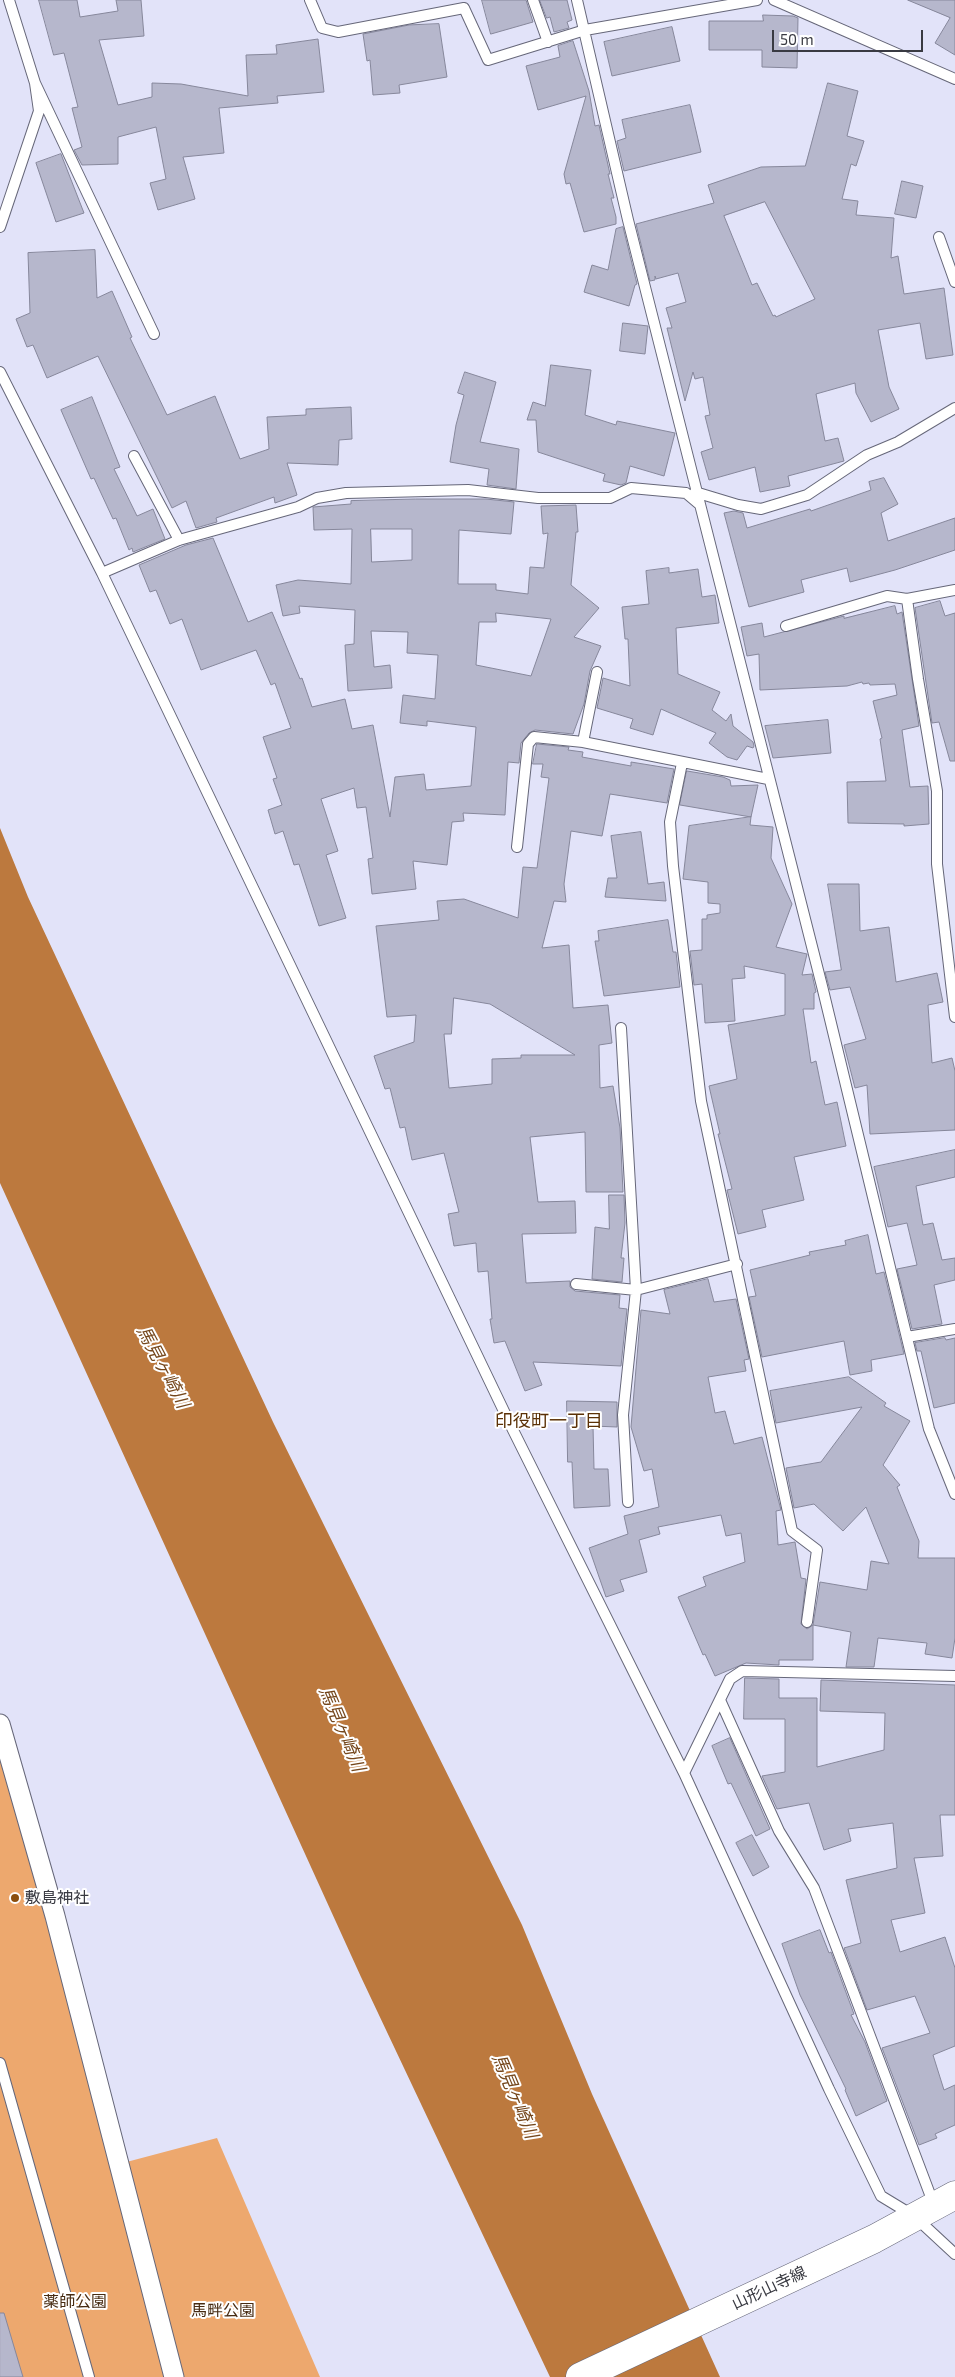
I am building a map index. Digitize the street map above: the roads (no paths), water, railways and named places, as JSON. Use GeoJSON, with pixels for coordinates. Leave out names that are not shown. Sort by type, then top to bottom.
{"type":"FeatureCollection","features":[{"type":"Feature","properties":{"kind":"main road","name":"山形山寺線"},"geometry":{"type":"LineString","coordinates":[[580,2377],[874,2239],[934,2206]]}},
{"type":"Feature","properties":{"kind":"street"},"geometry":{"type":"LineString","coordinates":[[0,1724],[55,1916],[174,2377]]}},
{"type":"Feature","properties":{"kind":"lane"},"geometry":{"type":"LineString","coordinates":[[9,0],[36,83],[154,334]]}},
{"type":"Feature","properties":{"kind":"lane"},"geometry":{"type":"LineString","coordinates":[[310,0],[322,28],[338,32],[464,8],[488,60],[585,30],[757,0]]}},
{"type":"Feature","properties":{"kind":"lane"},"geometry":{"type":"LineString","coordinates":[[533,0],[548,42]]}},
{"type":"Feature","properties":{"kind":"lane"},"geometry":{"type":"LineString","coordinates":[[577,0],[628,220],[682,430],[695,492],[735,639],[768,779],[822,986],[929,1429],[955,1494]]}},
{"type":"Feature","properties":{"kind":"lane"},"geometry":{"type":"LineString","coordinates":[[774,0],[955,79]]}},
{"type":"Feature","properties":{"kind":"lane"},"geometry":{"type":"LineString","coordinates":[[0,227],[5,208],[22,167],[39,111],[36,83]]}},
{"type":"Feature","properties":{"kind":"lane"},"geometry":{"type":"LineString","coordinates":[[939,237],[955,282]]}},
{"type":"Feature","properties":{"kind":"lane"},"geometry":{"type":"LineString","coordinates":[[0,372],[102,573],[503,1410],[684,1773],[824,2080],[881,2196],[934,2206]]}},
{"type":"Feature","properties":{"kind":"lane"},"geometry":{"type":"LineString","coordinates":[[695,492],[738,505],[761,509],[807,496],[867,455],[898,442],[955,408]]}},
{"type":"Feature","properties":{"kind":"lane"},"geometry":{"type":"LineString","coordinates":[[134,456],[179,540]]}},
{"type":"Feature","properties":{"kind":"lane"},"geometry":{"type":"LineString","coordinates":[[102,573],[179,540],[298,507],[317,498],[346,494],[468,490],[538,498],[610,498],[631,488],[686,493],[699,505]]}},
{"type":"Feature","properties":{"kind":"lane"},"geometry":{"type":"LineString","coordinates":[[786,626],[887,596],[907,599],[955,590]]}},
{"type":"Feature","properties":{"kind":"lane"},"geometry":{"type":"LineString","coordinates":[[907,599],[937,791],[937,864],[955,1016]]}},
{"type":"Feature","properties":{"kind":"lane"},"geometry":{"type":"LineString","coordinates":[[582,742],[597,672]]}},
{"type":"Feature","properties":{"kind":"lane"},"geometry":{"type":"LineString","coordinates":[[517,847],[528,744],[534,737],[582,742],[768,779]]}},
{"type":"Feature","properties":{"kind":"lane"},"geometry":{"type":"LineString","coordinates":[[682,763],[670,822],[683,962],[701,1102],[737,1264],[792,1531],[817,1550],[807,1622]]}},
{"type":"Feature","properties":{"kind":"lane"},"geometry":{"type":"LineString","coordinates":[[621,1028],[636,1290],[623,1415],[628,1502]]}},
{"type":"Feature","properties":{"kind":"lane"},"geometry":{"type":"LineString","coordinates":[[576,1284],[636,1290],[737,1264]]}},
{"type":"Feature","properties":{"kind":"lane"},"geometry":{"type":"LineString","coordinates":[[907,1337],[955,1329]]}},
{"type":"Feature","properties":{"kind":"lane"},"geometry":{"type":"LineString","coordinates":[[684,1773],[730,1679],[742,1671],[955,1676]]}},
{"type":"Feature","properties":{"kind":"lane"},"geometry":{"type":"LineString","coordinates":[[720,1700],[780,1831],[814,1888],[934,2206],[955,2254]]}},
{"type":"Feature","properties":{"kind":"lane"},"geometry":{"type":"LineString","coordinates":[[0,2063],[89,2377]]}},
{"type":"Feature","properties":{"kind":"water","name":"馬見ヶ崎川"},"geometry":{"type":"Polygon","coordinates":[[[0,828],[28,897],[273,1422],[522,1925],[592,2094],[720,2377],[550,2377],[361,1977],[0,1183],[0,828]]]}},
{"type":"Feature","properties":{"kind":"place","name":"敷島神社"},"geometry":{"type":"Point","coordinates":[15,1898]}},
{"type":"Feature","properties":{"kind":"district","name":"印役町一丁目"},"geometry":{"type":"Point","coordinates":[549,1421]}},
{"type":"Feature","properties":{"kind":"park label","name":"薬師公園"},"geometry":{"type":"Point","coordinates":[75,2302]}},
{"type":"Feature","properties":{"kind":"park label","name":"馬畔公園"},"geometry":{"type":"Point","coordinates":[223,2311]}}]}
